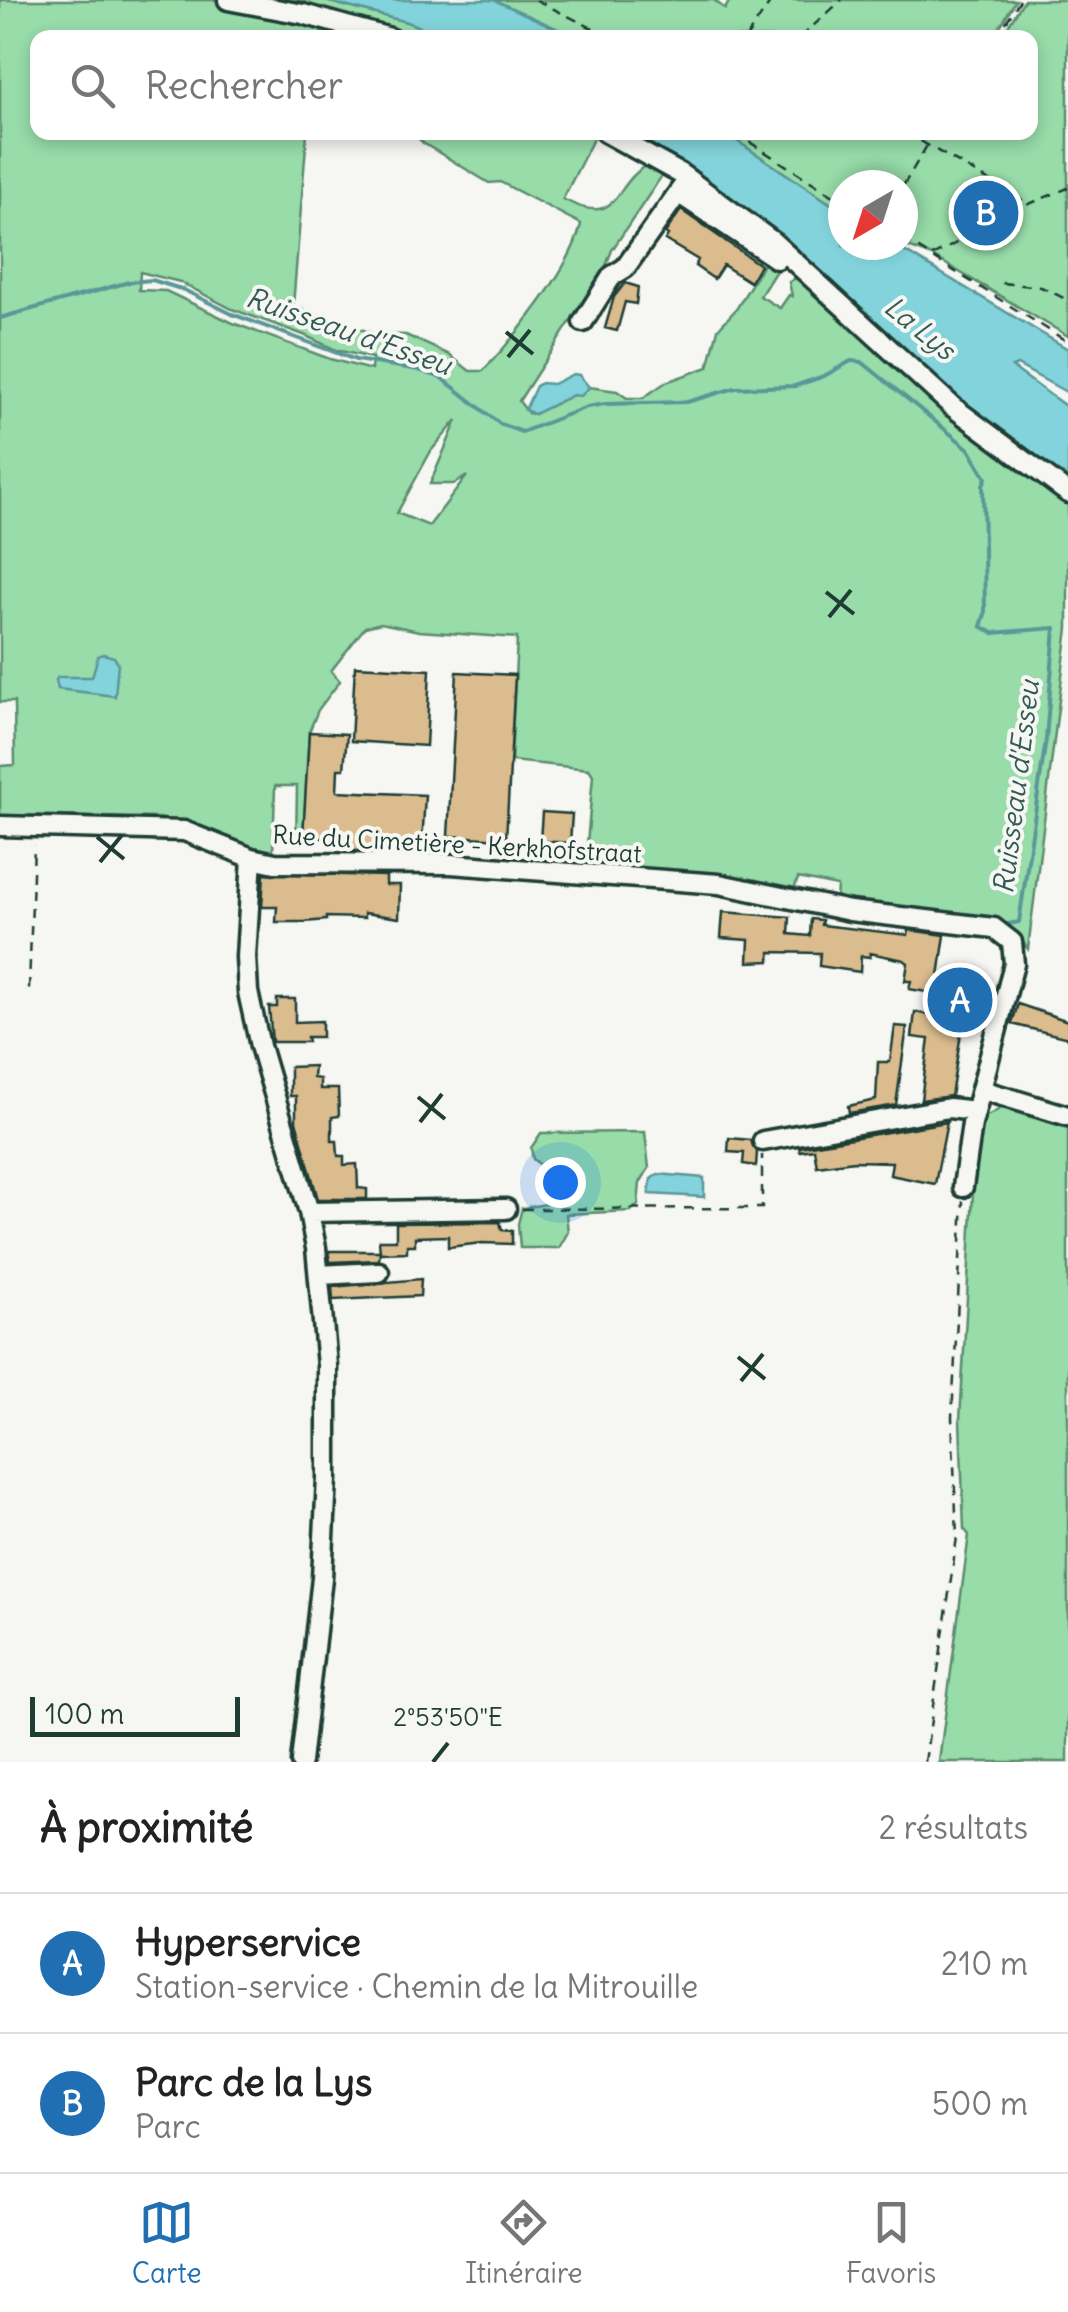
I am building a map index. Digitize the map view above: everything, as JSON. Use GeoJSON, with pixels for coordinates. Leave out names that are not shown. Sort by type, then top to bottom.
{"type":"FeatureCollection","features":[{"type":"Feature","properties":{"kind":"street"},"geometry":{"type":"LineString","coordinates":[[228,0],[361,30]]}},
{"type":"Feature","properties":{"kind":"street"},"geometry":{"type":"LineString","coordinates":[[616,140],[788,266],[803,270],[902,363],[982,430],[1068,493]]}},
{"type":"Feature","properties":{"kind":"street"},"geometry":{"type":"LineString","coordinates":[[584,322],[612,276],[625,268],[683,186]]}},
{"type":"Feature","properties":{"kind":"street","name":"Rue du Cimetière - Kerkhofstraat"},"geometry":{"type":"LineString","coordinates":[[0,826],[184,831],[274,863],[451,864],[718,884],[850,911],[990,927],[1008,937],[1015,957],[982,1090]]}},
{"type":"Feature","properties":{"kind":"street"},"geometry":{"type":"LineString","coordinates":[[252,858],[248,992],[308,1212],[319,1275],[327,1365],[322,1578],[301,1762]]}},
{"type":"Feature","properties":{"kind":"street"},"geometry":{"type":"LineString","coordinates":[[963,1188],[982,1090],[1068,1116]]}},
{"type":"Feature","properties":{"kind":"street"},"geometry":{"type":"LineString","coordinates":[[762,1141],[949,1108],[975,1112]]}},
{"type":"Feature","properties":{"kind":"street"},"geometry":{"type":"LineString","coordinates":[[308,1212],[506,1209]]}},
{"type":"Feature","properties":{"kind":"street"},"geometry":{"type":"LineString","coordinates":[[319,1275],[378,1272]]}},
{"type":"Feature","properties":{"kind":"path"},"geometry":{"type":"LineString","coordinates":[[536,0],[596,30]]}},
{"type":"Feature","properties":{"kind":"path"},"geometry":{"type":"LineString","coordinates":[[752,30],[772,0]]}},
{"type":"Feature","properties":{"kind":"path"},"geometry":{"type":"LineString","coordinates":[[810,30],[842,0]]}},
{"type":"Feature","properties":{"kind":"path"},"geometry":{"type":"LineString","coordinates":[[1001,30],[1020,0]]}},
{"type":"Feature","properties":{"kind":"path"},"geometry":{"type":"LineString","coordinates":[[746,140],[828,192]]}},
{"type":"Feature","properties":{"kind":"path"},"geometry":{"type":"LineString","coordinates":[[918,140],[1029,204]]}},
{"type":"Feature","properties":{"kind":"path"},"geometry":{"type":"LineString","coordinates":[[912,170],[929,140]]}},
{"type":"Feature","properties":{"kind":"path"},"geometry":{"type":"LineString","coordinates":[[931,256],[1029,204],[1068,188]]}},
{"type":"Feature","properties":{"kind":"path"},"geometry":{"type":"LineString","coordinates":[[918,248],[1068,342]]}},
{"type":"Feature","properties":{"kind":"path"},"geometry":{"type":"LineString","coordinates":[[1002,284],[1041,287],[1068,300]]}},
{"type":"Feature","properties":{"kind":"path"},"geometry":{"type":"LineString","coordinates":[[29,988],[34,856],[30,826]]}},
{"type":"Feature","properties":{"kind":"path"},"geometry":{"type":"LineString","coordinates":[[506,1209],[762,1208],[762,1141]]}},
{"type":"Feature","properties":{"kind":"path"},"geometry":{"type":"LineString","coordinates":[[925,1762],[957,1537],[952,1417],[963,1188]]}},
{"type":"Feature","properties":{"kind":"green space"},"geometry":{"type":"Polygon","coordinates":[[[0,0],[322,0],[428,30],[30,30],[30,140],[306,140],[293,306],[375,334],[406,335],[448,354],[470,371],[483,371],[526,321],[566,261],[581,224],[500,182],[489,183],[420,140],[592,140],[563,199],[595,209],[613,202],[646,165],[663,174],[519,401],[528,413],[581,395],[589,387],[617,391],[627,398],[643,398],[666,382],[708,367],[718,329],[737,308],[765,261],[777,269],[760,296],[780,308],[792,296],[789,282],[801,275],[1068,485],[1068,628],[1028,949],[1014,931],[993,919],[836,901],[837,886],[798,878],[794,890],[722,875],[585,867],[593,775],[589,769],[511,761],[517,638],[419,631],[381,623],[365,627],[331,671],[340,681],[318,710],[309,732],[303,841],[296,841],[297,786],[275,786],[273,855],[245,849],[190,824],[159,818],[0,815],[0,766],[15,765],[14,702],[0,702],[0,0]],[[140,272],[139,290],[166,291],[233,323],[371,370],[372,358],[336,350],[232,309],[180,282],[140,272]],[[457,420],[431,451],[397,513],[429,526],[467,476],[454,484],[430,484],[457,420]]]}},
{"type":"Feature","properties":{"kind":"green space"},"geometry":{"type":"Polygon","coordinates":[[[494,0],[714,0],[725,9],[730,0],[1016,0],[998,30],[560,30],[494,0]]]}},
{"type":"Feature","properties":{"kind":"green space"},"geometry":{"type":"Polygon","coordinates":[[[1024,0],[1068,0],[1068,336],[918,251],[918,170],[828,170],[828,202],[735,140],[1038,140],[1038,30],[1005,30],[1024,0]]]}},
{"type":"Feature","properties":{"kind":"green space"},"geometry":{"type":"Polygon","coordinates":[[[1002,1108],[1068,1128],[1068,1762],[939,1762],[969,1535],[964,1529],[960,1420],[975,1159],[985,1117],[1002,1108]]]}},
{"type":"Feature","properties":{"kind":"green space"},"geometry":{"type":"Polygon","coordinates":[[[645,1132],[649,1168],[640,1183],[638,1205],[631,1211],[566,1214],[568,1232],[559,1248],[520,1248],[518,1224],[522,1208],[552,1203],[560,1181],[533,1159],[531,1148],[541,1133],[645,1132]]]}},
{"type":"Feature","properties":{"kind":"water"},"geometry":{"type":"Polygon","coordinates":[[[322,0],[494,0],[560,30],[428,30],[322,0]]]}},
{"type":"Feature","properties":{"kind":"water","name":"La Lys"},"geometry":{"type":"Polygon","coordinates":[[[647,140],[735,140],[828,202],[828,260],[918,259],[1068,349],[1068,393],[1017,365],[1012,367],[1068,408],[1068,485],[949,397],[680,164],[647,140]]]}},
{"type":"Feature","properties":{"kind":"water"},"geometry":{"type":"Polygon","coordinates":[[[579,375],[589,387],[581,396],[573,395],[534,414],[525,410],[536,386],[553,384],[579,375]]]}},
{"type":"Feature","properties":{"kind":"water"},"geometry":{"type":"Polygon","coordinates":[[[98,656],[114,657],[118,663],[115,696],[58,689],[58,677],[92,677],[98,656]]]}},
{"type":"Feature","properties":{"kind":"water"},"geometry":{"type":"Polygon","coordinates":[[[658,1174],[704,1178],[704,1197],[649,1194],[651,1179],[658,1174]]]}},
{"type":"Feature","properties":{"kind":"building"},"geometry":{"type":"Polygon","coordinates":[[[681,210],[760,265],[750,282],[723,265],[714,279],[695,266],[698,260],[665,240],[665,233],[681,210]]]}},
{"type":"Feature","properties":{"kind":"building"},"geometry":{"type":"Polygon","coordinates":[[[625,283],[638,287],[636,304],[625,302],[617,331],[605,328],[614,297],[625,283]]]}},
{"type":"Feature","properties":{"kind":"building"},"geometry":{"type":"Polygon","coordinates":[[[355,666],[430,670],[426,746],[351,741],[355,666]]]}},
{"type":"Feature","properties":{"kind":"building"},"geometry":{"type":"Polygon","coordinates":[[[457,672],[515,675],[506,839],[448,836],[457,672]]]}},
{"type":"Feature","properties":{"kind":"building"},"geometry":{"type":"Polygon","coordinates":[[[309,732],[347,734],[344,769],[338,769],[337,791],[425,795],[422,845],[406,844],[406,851],[343,851],[343,839],[303,837],[309,732]]]}},
{"type":"Feature","properties":{"kind":"building"},"geometry":{"type":"Polygon","coordinates":[[[542,812],[572,814],[570,843],[540,841],[542,812]]]}},
{"type":"Feature","properties":{"kind":"building"},"geometry":{"type":"Polygon","coordinates":[[[264,873],[386,876],[386,885],[400,885],[399,918],[364,913],[364,918],[276,922],[277,907],[262,907],[264,873]]]}},
{"type":"Feature","properties":{"kind":"building"},"geometry":{"type":"Polygon","coordinates":[[[723,912],[790,917],[789,934],[810,936],[811,919],[822,920],[821,925],[945,935],[939,976],[969,980],[967,991],[978,992],[975,1009],[965,1008],[951,1096],[921,1100],[929,1039],[912,1037],[915,1012],[941,1017],[944,995],[909,989],[911,981],[905,981],[908,963],[870,953],[870,957],[861,956],[860,972],[819,966],[820,953],[770,952],[770,961],[748,962],[749,940],[721,938],[723,912]]]}},
{"type":"Feature","properties":{"kind":"building"},"geometry":{"type":"Polygon","coordinates":[[[277,999],[295,999],[295,1022],[322,1021],[322,1037],[307,1037],[308,1042],[272,1042],[269,1007],[277,1007],[277,999]]]}},
{"type":"Feature","properties":{"kind":"building"},"geometry":{"type":"Polygon","coordinates":[[[1018,1004],[1068,1021],[1068,1038],[1012,1024],[1018,1004]]]}},
{"type":"Feature","properties":{"kind":"building"},"geometry":{"type":"Polygon","coordinates":[[[895,1026],[907,1027],[896,1105],[849,1113],[848,1106],[876,1100],[878,1062],[890,1062],[895,1026]]]}},
{"type":"Feature","properties":{"kind":"building"},"geometry":{"type":"Polygon","coordinates":[[[314,1066],[313,1078],[320,1079],[320,1089],[338,1089],[339,1116],[332,1117],[332,1141],[337,1141],[338,1156],[344,1156],[344,1165],[357,1164],[358,1188],[367,1189],[367,1199],[318,1199],[296,1121],[296,1096],[290,1096],[290,1067],[314,1066]]]}},
{"type":"Feature","properties":{"kind":"building"},"geometry":{"type":"Polygon","coordinates":[[[947,1122],[935,1184],[890,1175],[892,1162],[854,1161],[817,1166],[814,1149],[800,1151],[799,1147],[947,1122]]]}},
{"type":"Feature","properties":{"kind":"building"},"geometry":{"type":"Polygon","coordinates":[[[729,1138],[751,1140],[757,1152],[756,1166],[743,1164],[744,1153],[728,1152],[729,1138]]]}},
{"type":"Feature","properties":{"kind":"building"},"geometry":{"type":"Polygon","coordinates":[[[500,1222],[502,1230],[512,1231],[512,1244],[448,1247],[448,1236],[415,1237],[415,1245],[407,1245],[407,1252],[380,1253],[379,1240],[396,1240],[396,1223],[500,1222]]]}},
{"type":"Feature","properties":{"kind":"building"},"geometry":{"type":"Polygon","coordinates":[[[329,1251],[380,1251],[379,1260],[330,1262],[329,1251]]]}},
{"type":"Feature","properties":{"kind":"building"},"geometry":{"type":"Polygon","coordinates":[[[421,1279],[420,1296],[333,1300],[332,1287],[421,1279]]]}},
{"type":"Feature","properties":{"kind":"waterway","name":"Ruisseau d'Esseu"},"geometry":{"type":"LineString","coordinates":[[0,318],[129,282],[152,280],[356,360],[419,370],[442,378],[500,424],[522,432],[587,407],[687,402],[735,388],[795,386],[851,361],[862,362],[969,449],[986,478],[985,614],[981,626],[993,633],[1055,628],[1046,739],[1019,922],[1003,925]]}},
{"type":"Feature","properties":{"kind":"place","name":"Parc de la Lys"},"geometry":{"type":"Point","coordinates":[986,213]}},
{"type":"Feature","properties":{"kind":"place","name":"Hyperservice"},"geometry":{"type":"Point","coordinates":[960,1000]}}]}
